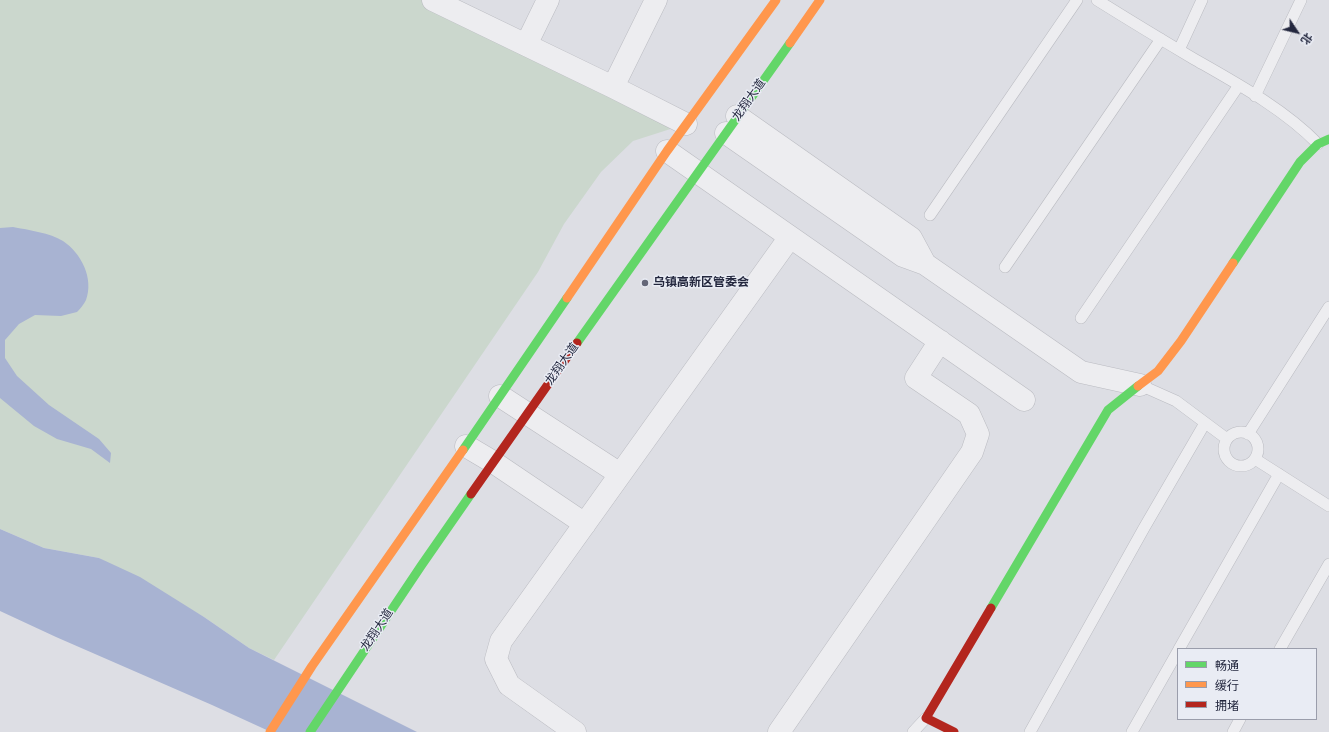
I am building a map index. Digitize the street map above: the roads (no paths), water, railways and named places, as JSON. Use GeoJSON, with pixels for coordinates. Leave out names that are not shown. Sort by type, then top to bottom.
{"type":"FeatureCollection","features":[{"type":"Feature","properties":{"kind":"main road"},"geometry":{"type":"LineString","coordinates":[[270,732],[312,666],[466,446],[667,151],[776,0]]}},
{"type":"Feature","properties":{"kind":"main road","name":"龙翔大道"},"geometry":{"type":"LineString","coordinates":[[310,732],[420,566],[820,0]]}},
{"type":"Feature","properties":{"kind":"main road"},"geometry":{"type":"LineString","coordinates":[[954,732],[926,718],[1108,410],[1158,371],[1181,341],[1300,162],[1318,144],[1329,139]]}},
{"type":"Feature","properties":{"kind":"street"},"geometry":{"type":"LineString","coordinates":[[526,45],[548,0]]}},
{"type":"Feature","properties":{"kind":"street"},"geometry":{"type":"LineString","coordinates":[[613,87],[656,0]]}},
{"type":"Feature","properties":{"kind":"street"},"geometry":{"type":"LineString","coordinates":[[435,1],[686,124]]}},
{"type":"Feature","properties":{"kind":"street"},"geometry":{"type":"LineString","coordinates":[[731,125],[903,256],[925,264],[1081,372],[1140,385]]}},
{"type":"Feature","properties":{"kind":"street"},"geometry":{"type":"LineString","coordinates":[[667,151],[1024,400]]}},
{"type":"Feature","properties":{"kind":"street"},"geometry":{"type":"LineString","coordinates":[[575,732],[509,685],[496,659],[501,641],[790,237]]}},
{"type":"Feature","properties":{"kind":"street"},"geometry":{"type":"LineString","coordinates":[[779,732],[972,452],[978,434],[969,414],[916,378],[940,341]]}},
{"type":"Feature","properties":{"kind":"street"},"geometry":{"type":"LineString","coordinates":[[500,396],[620,474]]}},
{"type":"Feature","properties":{"kind":"street"},"geometry":{"type":"LineString","coordinates":[[466,446],[493,462],[585,524]]}},
{"type":"Feature","properties":{"kind":"lane"},"geometry":{"type":"LineString","coordinates":[[930,215],[1077,0]]}},
{"type":"Feature","properties":{"kind":"lane"},"geometry":{"type":"LineString","coordinates":[[1179,50],[1202,0]]}},
{"type":"Feature","properties":{"kind":"lane"},"geometry":{"type":"LineString","coordinates":[[1255,96],[1301,0]]}},
{"type":"Feature","properties":{"kind":"lane"},"geometry":{"type":"LineString","coordinates":[[1100,1],[1239,85],[1300,126],[1318,144]]}},
{"type":"Feature","properties":{"kind":"lane"},"geometry":{"type":"LineString","coordinates":[[1005,267],[1161,39]]}},
{"type":"Feature","properties":{"kind":"lane"},"geometry":{"type":"LineString","coordinates":[[1081,318],[1239,85]]}},
{"type":"Feature","properties":{"kind":"lane"},"geometry":{"type":"LineString","coordinates":[[1248,434],[1329,307]]}},
{"type":"Feature","properties":{"kind":"lane"},"geometry":{"type":"LineString","coordinates":[[1140,385],[1176,401],[1227,439]]}},
{"type":"Feature","properties":{"kind":"lane"},"geometry":{"type":"LineString","coordinates":[[1030,732],[1140,535],[1205,423]]}},
{"type":"Feature","properties":{"kind":"lane"},"geometry":{"type":"LineString","coordinates":[[1237,432],[1248,434],[1257,442],[1258,447],[1255,458],[1252,463],[1247,466],[1236,466],[1231,463],[1225,455],[1224,449],[1227,439],[1237,432]]}},
{"type":"Feature","properties":{"kind":"lane"},"geometry":{"type":"LineString","coordinates":[[1255,458],[1329,506]]}},
{"type":"Feature","properties":{"kind":"lane"},"geometry":{"type":"LineString","coordinates":[[1179,648],[1279,474]]}},
{"type":"Feature","properties":{"kind":"lane"},"geometry":{"type":"LineString","coordinates":[[1281,648],[1329,564]]}},
{"type":"Feature","properties":{"kind":"lane"},"geometry":{"type":"LineString","coordinates":[[1132,732],[1177,652]]}},
{"type":"Feature","properties":{"kind":"lane"},"geometry":{"type":"LineString","coordinates":[[913,732],[926,718]]}},
{"type":"Feature","properties":{"kind":"lane"},"geometry":{"type":"LineString","coordinates":[[1233,732],[1239,720]]}},
{"type":"Feature","properties":{"kind":"water"},"geometry":{"type":"Polygon","coordinates":[[[13,227],[39,232],[58,238],[69,246],[80,259],[84,267],[87,275],[88,292],[86,300],[77,312],[61,316],[35,315],[19,324],[5,340],[5,358],[17,376],[49,405],[99,439],[111,453],[110,463],[91,449],[57,439],[34,426],[0,398],[0,228],[13,227]]]}},
{"type":"Feature","properties":{"kind":"water"},"geometry":{"type":"Polygon","coordinates":[[[0,529],[44,548],[99,558],[140,577],[204,617],[249,648],[417,732],[271,732],[0,611],[0,529]]]}},
{"type":"Feature","properties":{"kind":"place","name":"乌镇高新区管委会"},"geometry":{"type":"Point","coordinates":[645,283]}}]}
